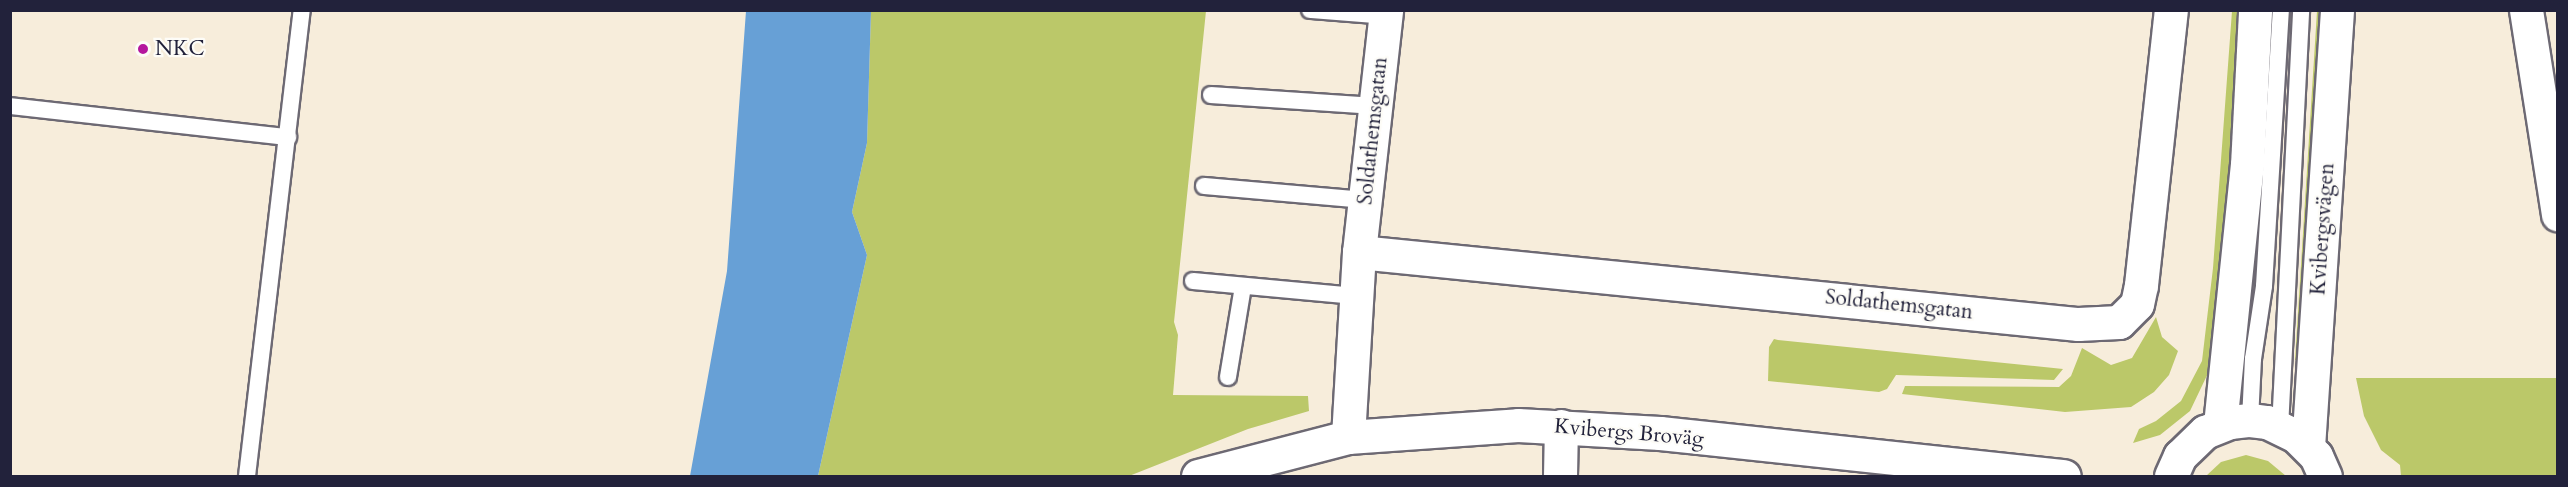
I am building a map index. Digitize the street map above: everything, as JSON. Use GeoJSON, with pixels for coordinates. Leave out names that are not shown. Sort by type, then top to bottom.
{"type":"FeatureCollection","features":[{"type":"Feature","properties":{"kind":"street","name":"Soldathemsgatan"},"geometry":{"type":"LineString","coordinates":[[1359,252],[2078,324],[2119,322],[2137,304],[2141,285],[2171,10]]}},
{"type":"Feature","properties":{"kind":"street"},"geometry":{"type":"LineString","coordinates":[[2250,424],[2247,165],[2255,10]]}},
{"type":"Feature","properties":{"kind":"street","name":"Kvibergsvägen"},"geometry":{"type":"LineString","coordinates":[[2308,447],[2337,10]]}},
{"type":"Feature","properties":{"kind":"street"},"geometry":{"type":"LineString","coordinates":[[2526,10],[2558,215]]}},
{"type":"Feature","properties":{"kind":"street","name":"Soldathemsgatan"},"geometry":{"type":"LineString","coordinates":[[1348,437],[1355,296],[1386,13]]}},
{"type":"Feature","properties":{"kind":"street"},"geometry":{"type":"LineString","coordinates":[[2171,477],[2191,443],[2250,424],[2308,447],[2325,477]]}},
{"type":"Feature","properties":{"kind":"street"},"geometry":{"type":"LineString","coordinates":[[1560,477],[1561,426]]}},
{"type":"Feature","properties":{"kind":"street","name":"Kvibergs Broväg"},"geometry":{"type":"LineString","coordinates":[[1198,477],[1348,437],[1462,427],[1561,426],[2064,477]]}},
{"type":"Feature","properties":{"kind":"lane"},"geometry":{"type":"LineString","coordinates":[[247,477],[302,10]]}},
{"type":"Feature","properties":{"kind":"lane"},"geometry":{"type":"LineString","coordinates":[[1310,10],[1386,13]]}},
{"type":"Feature","properties":{"kind":"lane"},"geometry":{"type":"LineString","coordinates":[[2250,424],[2253,359],[2264,286],[2282,10]]}},
{"type":"Feature","properties":{"kind":"lane"},"geometry":{"type":"LineString","coordinates":[[2250,424],[2301,10]]}},
{"type":"Feature","properties":{"kind":"lane"},"geometry":{"type":"LineString","coordinates":[[1211,95],[1375,106]]}},
{"type":"Feature","properties":{"kind":"lane"},"geometry":{"type":"LineString","coordinates":[[10,106],[288,137]]}},
{"type":"Feature","properties":{"kind":"lane"},"geometry":{"type":"LineString","coordinates":[[1204,186],[1365,200]]}},
{"type":"Feature","properties":{"kind":"lane"},"geometry":{"type":"LineString","coordinates":[[1193,281],[1355,296]]}},
{"type":"Feature","properties":{"kind":"lane"},"geometry":{"type":"LineString","coordinates":[[1228,377],[1243,286]]}},
{"type":"Feature","properties":{"kind":"green space"},"geometry":{"type":"Polygon","coordinates":[[[871,11],[1206,11],[1174,322],[1178,335],[1173,395],[1308,396],[1309,411],[1248,429],[1129,476],[818,476],[867,255],[852,212],[867,143],[871,11]]]}},
{"type":"Feature","properties":{"kind":"green space"},"geometry":{"type":"Polygon","coordinates":[[[2232,11],[2243,11],[2211,367],[2190,411],[2160,435],[2133,443],[2139,429],[2156,421],[2181,401],[2202,361],[2213,268],[2232,11]]]}},
{"type":"Feature","properties":{"kind":"green space"},"geometry":{"type":"Polygon","coordinates":[[[2317,11],[2328,11],[2301,360],[2295,360],[2317,11]]]}},
{"type":"Feature","properties":{"kind":"green space"},"geometry":{"type":"Polygon","coordinates":[[[2156,317],[2162,337],[2178,351],[2169,375],[2154,392],[2131,407],[2065,412],[1902,394],[1905,386],[2059,387],[2071,376],[2082,348],[2111,365],[2132,358],[2156,317]]]}},
{"type":"Feature","properties":{"kind":"green space"},"geometry":{"type":"Polygon","coordinates":[[[1774,339],[2063,369],[2054,380],[1896,375],[1887,389],[1879,392],[1768,381],[1769,347],[1774,339]]]}},
{"type":"Feature","properties":{"kind":"green space"},"geometry":{"type":"Polygon","coordinates":[[[2356,378],[2557,378],[2557,476],[2401,476],[2400,465],[2381,450],[2364,416],[2356,378]]]}},
{"type":"Feature","properties":{"kind":"green space"},"geometry":{"type":"Polygon","coordinates":[[[2246,455],[2268,461],[2286,476],[2206,476],[2221,462],[2246,455]]]}},
{"type":"Feature","properties":{"kind":"water"},"geometry":{"type":"Polygon","coordinates":[[[746,11],[871,11],[867,143],[852,212],[867,255],[818,476],[690,476],[727,271],[746,11]]]}},
{"type":"Feature","properties":{"kind":"place","name":"NKC"},"geometry":{"type":"Point","coordinates":[143,49]}}]}
